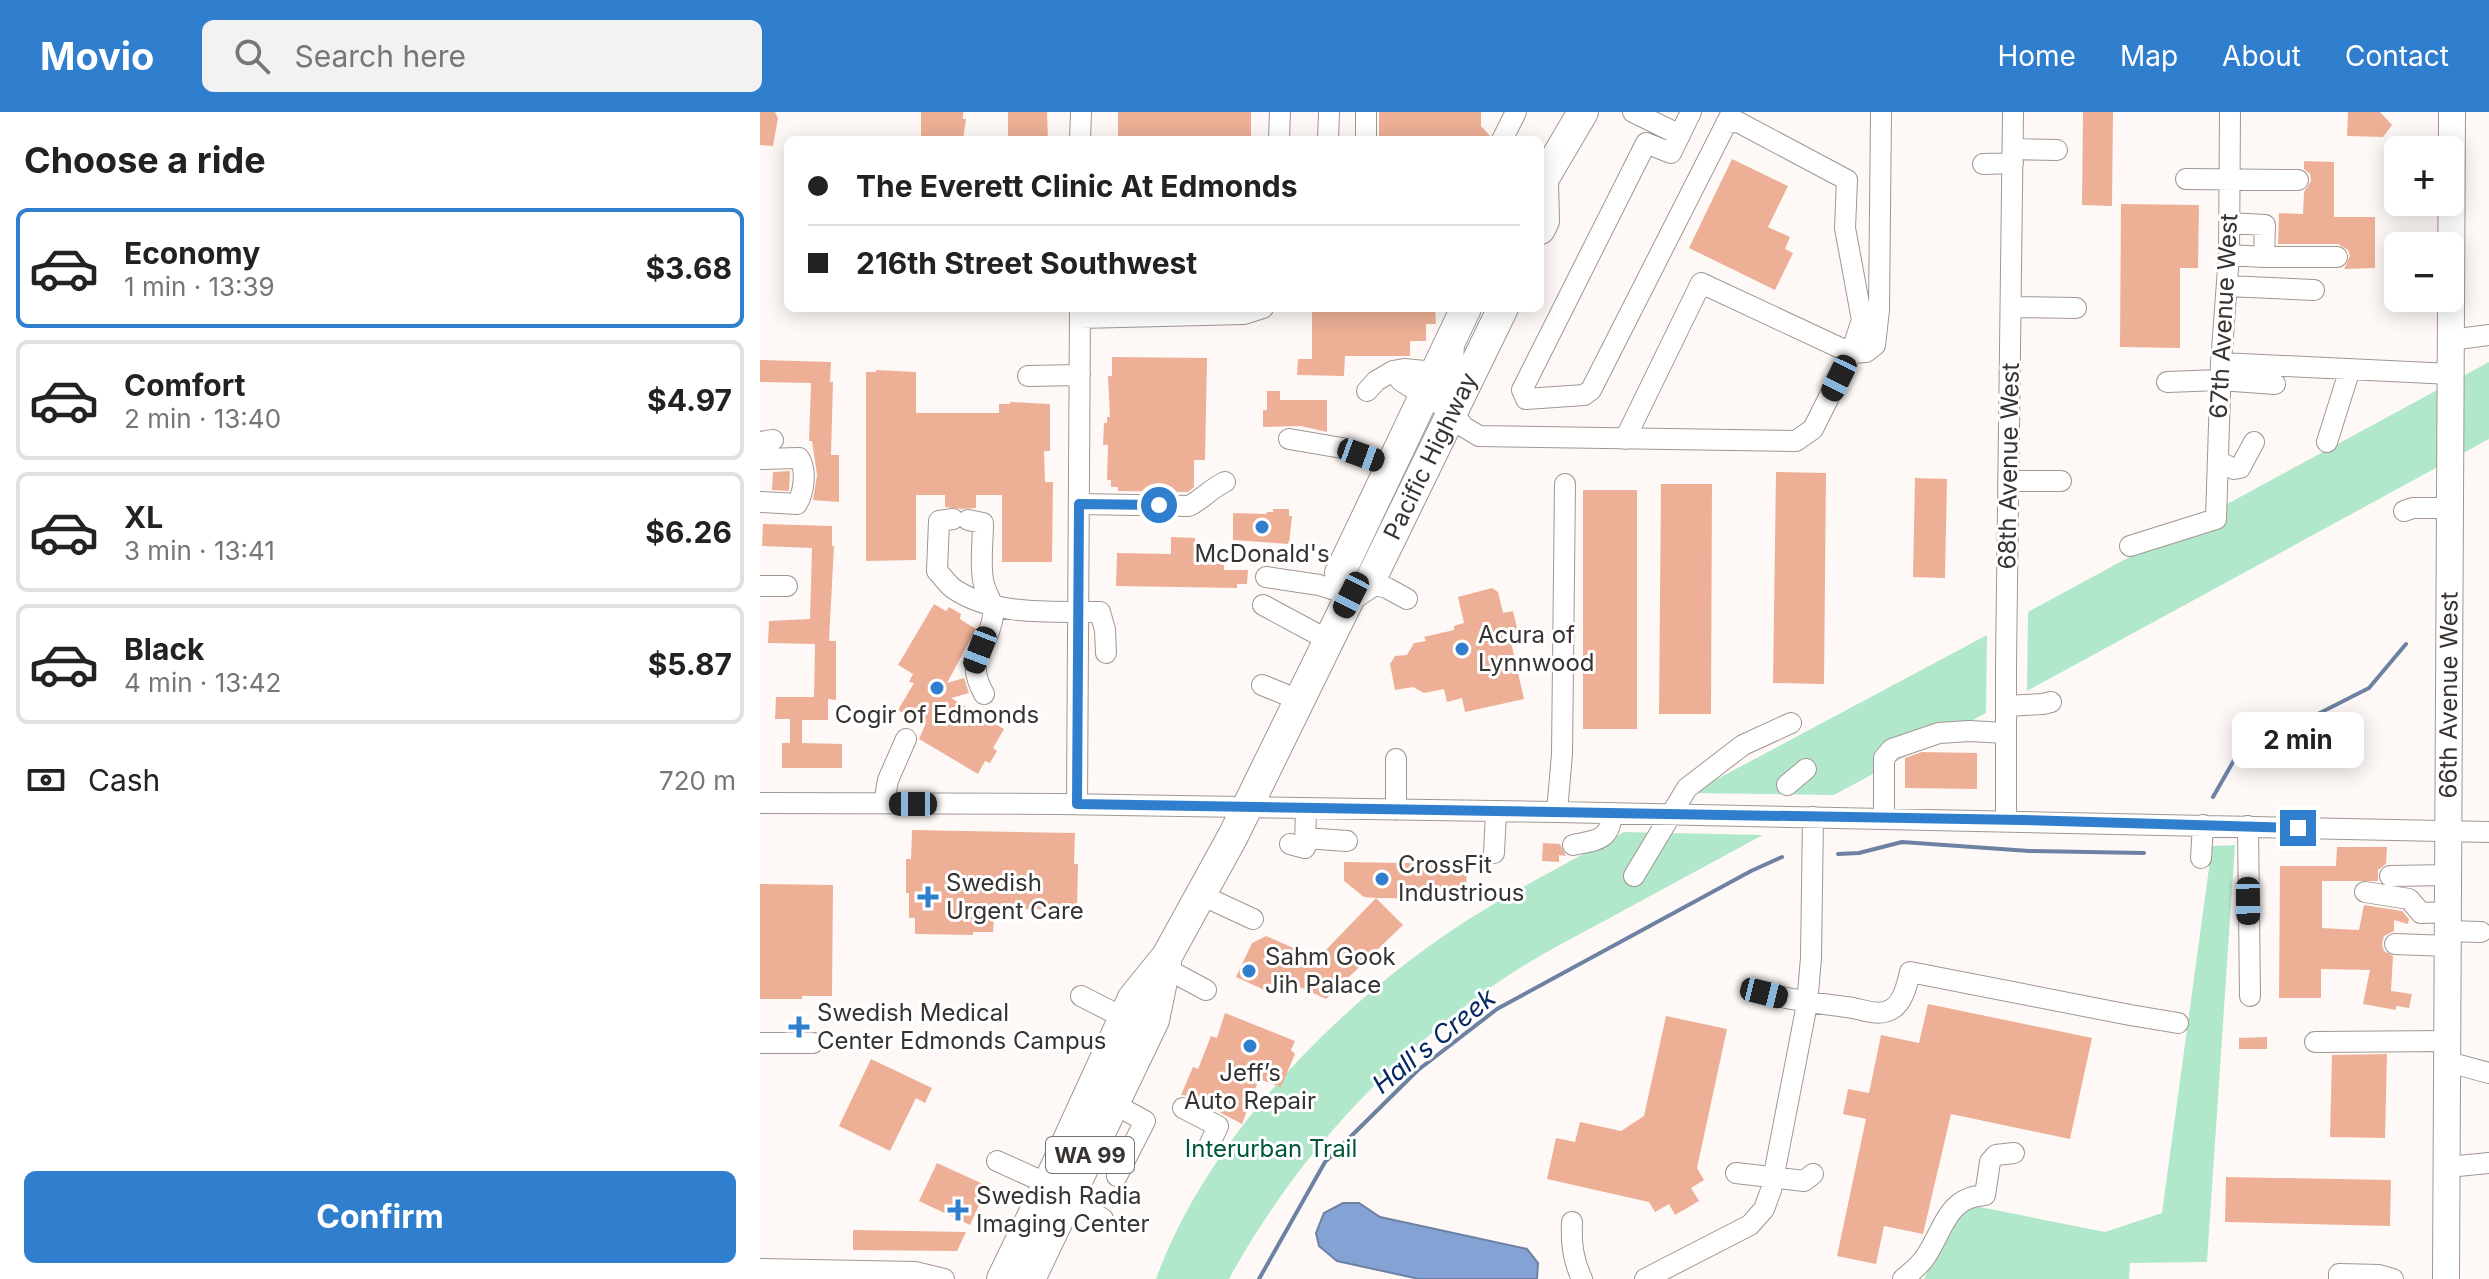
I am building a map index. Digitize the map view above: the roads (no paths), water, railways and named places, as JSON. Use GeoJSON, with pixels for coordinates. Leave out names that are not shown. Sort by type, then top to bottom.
{"type":"FeatureCollection","features":[{"type":"Feature","properties":{"kind":"highway"},"geometry":{"type":"LineString","coordinates":[[1544,180],[1583,112]]}},
{"type":"Feature","properties":{"kind":"highway","name":"Pacific Highway"},"geometry":{"type":"LineString","coordinates":[[1360,589],[1340,573],[1464,312]]}},
{"type":"Feature","properties":{"kind":"highway","name":"Pacific Highway"},"geometry":{"type":"LineString","coordinates":[[1030,1279],[1059,1191],[1133,998],[1166,962],[1328,640],[1360,589],[1501,312]]}},
{"type":"Feature","properties":{"kind":"highway","name":"Pacific Highway"},"geometry":{"type":"LineString","coordinates":[[1002,1279],[1162,1023],[1166,962]]}},
{"type":"Feature","properties":{"kind":"main road","name":"66th Avenue West"},"geometry":{"type":"LineString","coordinates":[[2446,1279],[2452,112]]}},
{"type":"Feature","properties":{"kind":"main road"},"geometry":{"type":"LineString","coordinates":[[1451,411],[1444,406],[1442,398],[1449,383],[1452,340]]}},
{"type":"Feature","properties":{"kind":"street"},"geometry":{"type":"LineString","coordinates":[[1080,136],[1081,112]]}},
{"type":"Feature","properties":{"kind":"street"},"geometry":{"type":"LineString","coordinates":[[1279,136],[1280,112]]}},
{"type":"Feature","properties":{"kind":"street"},"geometry":{"type":"LineString","coordinates":[[1366,112],[1366,136]]}},
{"type":"Feature","properties":{"kind":"street"},"geometry":{"type":"LineString","coordinates":[[1633,112],[1680,135]]}},
{"type":"Feature","properties":{"kind":"street"},"geometry":{"type":"LineString","coordinates":[[1451,411],[1464,427],[1479,436],[1796,441],[1813,429],[1851,353],[1862,320],[1845,228],[1847,180],[1729,118],[1591,390],[1584,395],[1526,399],[1522,390],[1646,143],[1671,153],[1691,112]]}},
{"type":"Feature","properties":{"kind":"street"},"geometry":{"type":"LineString","coordinates":[[1625,439],[1701,283],[1851,353],[1866,352],[1875,345],[1881,112]]}},
{"type":"Feature","properties":{"kind":"street","name":"68th Avenue West"},"geometry":{"type":"LineString","coordinates":[[2006,820],[2013,112]]}},
{"type":"Feature","properties":{"kind":"street","name":"67th Avenue West"},"geometry":{"type":"LineString","coordinates":[[2130,546],[2216,519],[2220,371],[2229,255],[2230,112]]}},
{"type":"Feature","properties":{"kind":"street"},"geometry":{"type":"LineString","coordinates":[[1983,164],[2057,150]]}},
{"type":"Feature","properties":{"kind":"street"},"geometry":{"type":"LineString","coordinates":[[2186,179],[2298,180]]}},
{"type":"Feature","properties":{"kind":"street"},"geometry":{"type":"LineString","coordinates":[[2230,223],[2265,225],[2264,257]]}},
{"type":"Feature","properties":{"kind":"street"},"geometry":{"type":"LineString","coordinates":[[2229,255],[2337,257]]}},
{"type":"Feature","properties":{"kind":"street"},"geometry":{"type":"LineString","coordinates":[[2227,286],[2314,290]]}},
{"type":"Feature","properties":{"kind":"street"},"geometry":{"type":"LineString","coordinates":[[2011,307],[2076,308]]}},
{"type":"Feature","properties":{"kind":"street"},"geometry":{"type":"LineString","coordinates":[[1077,804],[1080,313],[1250,312]]}},
{"type":"Feature","properties":{"kind":"street"},"geometry":{"type":"LineString","coordinates":[[2451,340],[2489,335]]}},
{"type":"Feature","properties":{"kind":"street"},"geometry":{"type":"LineString","coordinates":[[1367,391],[1376,381],[1393,371],[1404,369],[1430,384]]}},
{"type":"Feature","properties":{"kind":"street"},"geometry":{"type":"LineString","coordinates":[[2327,442],[2350,369]]}},
{"type":"Feature","properties":{"kind":"street"},"geometry":{"type":"LineString","coordinates":[[2167,382],[2220,371],[2350,369],[2451,374]]}},
{"type":"Feature","properties":{"kind":"street"},"geometry":{"type":"LineString","coordinates":[[2220,371],[2275,384]]}},
{"type":"Feature","properties":{"kind":"street"},"geometry":{"type":"LineString","coordinates":[[1028,376],[1080,375]]}},
{"type":"Feature","properties":{"kind":"street"},"geometry":{"type":"LineString","coordinates":[[1289,439],[1342,448],[1392,465]]}},
{"type":"Feature","properties":{"kind":"street"},"geometry":{"type":"LineString","coordinates":[[2218,461],[2234,469],[2240,468],[2254,442]]}},
{"type":"Feature","properties":{"kind":"street"},"geometry":{"type":"LineString","coordinates":[[760,459],[799,458],[803,465],[802,495],[797,504],[760,502]]}},
{"type":"Feature","properties":{"kind":"street"},"geometry":{"type":"LineString","coordinates":[[2008,481],[2061,481]]}},
{"type":"Feature","properties":{"kind":"street"},"geometry":{"type":"LineString","coordinates":[[1079,504],[1189,506],[1204,499],[1212,487],[1225,482]]}},
{"type":"Feature","properties":{"kind":"street"},"geometry":{"type":"LineString","coordinates":[[1557,812],[1562,754],[1565,484]]}},
{"type":"Feature","properties":{"kind":"street"},"geometry":{"type":"LineString","coordinates":[[2404,511],[2413,508],[2450,508]]}},
{"type":"Feature","properties":{"kind":"street"},"geometry":{"type":"LineString","coordinates":[[984,694],[974,665],[993,620],[994,605],[983,582],[983,523],[939,521],[937,571],[953,589],[994,605],[1026,611],[1100,612],[1106,653]]}},
{"type":"Feature","properties":{"kind":"street"},"geometry":{"type":"LineString","coordinates":[[1266,577],[1360,589],[1387,588],[1407,599]]}},
{"type":"Feature","properties":{"kind":"street"},"geometry":{"type":"LineString","coordinates":[[760,586],[787,586]]}},
{"type":"Feature","properties":{"kind":"street"},"geometry":{"type":"LineString","coordinates":[[1263,605],[1328,640]]}},
{"type":"Feature","properties":{"kind":"street"},"geometry":{"type":"LineString","coordinates":[[1262,685],[1299,700]]}},
{"type":"Feature","properties":{"kind":"street"},"geometry":{"type":"LineString","coordinates":[[2006,706],[2051,702]]}},
{"type":"Feature","properties":{"kind":"street"},"geometry":{"type":"LineString","coordinates":[[1634,876],[1687,788],[1743,745],[1791,723]]}},
{"type":"Feature","properties":{"kind":"street"},"geometry":{"type":"LineString","coordinates":[[1884,818],[1884,758],[1892,749],[1939,733],[2006,733]]}},
{"type":"Feature","properties":{"kind":"street"},"geometry":{"type":"LineString","coordinates":[[884,803],[888,780],[906,739]]}},
{"type":"Feature","properties":{"kind":"street"},"geometry":{"type":"LineString","coordinates":[[1396,759],[1396,810]]}},
{"type":"Feature","properties":{"kind":"street"},"geometry":{"type":"LineString","coordinates":[[1787,785],[1806,769]]}},
{"type":"Feature","properties":{"kind":"street"},"geometry":{"type":"LineString","coordinates":[[760,803],[1077,804],[1557,812],[2489,832]]}},
{"type":"Feature","properties":{"kind":"street"},"geometry":{"type":"LineString","coordinates":[[1306,809],[1298,841],[1347,841]]}},
{"type":"Feature","properties":{"kind":"street"},"geometry":{"type":"LineString","coordinates":[[1494,853],[1496,811]]}},
{"type":"Feature","properties":{"kind":"street"},"geometry":{"type":"LineString","coordinates":[[1573,845],[1607,835],[1612,813]]}},
{"type":"Feature","properties":{"kind":"street"},"geometry":{"type":"LineString","coordinates":[[1645,1279],[1750,1225],[1764,1209],[1775,1178],[1807,1004],[1811,958],[1813,817]]}},
{"type":"Feature","properties":{"kind":"street"},"geometry":{"type":"LineString","coordinates":[[2201,858],[2203,825]]}},
{"type":"Feature","properties":{"kind":"street"},"geometry":{"type":"LineString","coordinates":[[2248,826],[2250,996]]}},
{"type":"Feature","properties":{"kind":"street"},"geometry":{"type":"LineString","coordinates":[[2390,876],[2449,875]]}},
{"type":"Feature","properties":{"kind":"street"},"geometry":{"type":"LineString","coordinates":[[2365,892],[2409,899],[2421,913],[2449,930]]}},
{"type":"Feature","properties":{"kind":"street"},"geometry":{"type":"LineString","coordinates":[[1199,894],[1253,919]]}},
{"type":"Feature","properties":{"kind":"street"},"geometry":{"type":"LineString","coordinates":[[2395,944],[2449,930],[2481,932]]}},
{"type":"Feature","properties":{"kind":"street"},"geometry":{"type":"LineString","coordinates":[[1166,962],[1206,990]]}},
{"type":"Feature","properties":{"kind":"street"},"geometry":{"type":"LineString","coordinates":[[1764,993],[1807,1004],[1849,1007],[1874,1013],[1889,1011],[1899,1004],[1910,972],[2178,1023]]}},
{"type":"Feature","properties":{"kind":"street"},"geometry":{"type":"LineString","coordinates":[[1081,996],[1124,1018]]}},
{"type":"Feature","properties":{"kind":"street"},"geometry":{"type":"LineString","coordinates":[[2315,1042],[2448,1051],[2489,1073]]}},
{"type":"Feature","properties":{"kind":"street"},"geometry":{"type":"LineString","coordinates":[[760,1043],[813,1043]]}},
{"type":"Feature","properties":{"kind":"street"},"geometry":{"type":"LineString","coordinates":[[1114,1104],[1145,1121],[1117,1176]]}},
{"type":"Feature","properties":{"kind":"street"},"geometry":{"type":"LineString","coordinates":[[1183,1108],[1218,1126],[1208,1148]]}},
{"type":"Feature","properties":{"kind":"street"},"geometry":{"type":"LineString","coordinates":[[1903,1279],[1927,1255],[1952,1209],[1969,1196],[1985,1195],[1990,1162],[1996,1155],[2014,1153]]}},
{"type":"Feature","properties":{"kind":"street"},"geometry":{"type":"LineString","coordinates":[[997,1161],[1059,1191],[1103,1219]]}},
{"type":"Feature","properties":{"kind":"street"},"geometry":{"type":"LineString","coordinates":[[2448,1167],[2489,1163]]}},
{"type":"Feature","properties":{"kind":"street"},"geometry":{"type":"LineString","coordinates":[[1736,1173],[1804,1181],[1813,1174]]}},
{"type":"Feature","properties":{"kind":"street"},"geometry":{"type":"LineString","coordinates":[[1572,1222],[1571,1243],[1582,1279]]}},
{"type":"Feature","properties":{"kind":"street"},"geometry":{"type":"LineString","coordinates":[[760,1269],[802,1274],[915,1272],[944,1279]]}},
{"type":"Feature","properties":{"kind":"street"},"geometry":{"type":"LineString","coordinates":[[2339,1279],[2339,1274],[2379,1275],[2393,1279]]}},
{"type":"Feature","properties":{"kind":"water"},"geometry":{"type":"Polygon","coordinates":[[[1343,1203],[1359,1203],[1380,1217],[1527,1249],[1538,1263],[1537,1279],[1419,1279],[1337,1261],[1319,1246],[1316,1233],[1324,1213],[1343,1203]]]}},
{"type":"Feature","properties":{"kind":"waterway","name":"Hall's Creek"},"geometry":{"type":"LineString","coordinates":[[2213,797],[2237,755],[2369,688],[2406,644]]}},
{"type":"Feature","properties":{"kind":"waterway","name":"Hall's Creek"},"geometry":{"type":"LineString","coordinates":[[1838,854],[1859,853],[1902,842],[2029,851],[2144,853]]}},
{"type":"Feature","properties":{"kind":"waterway","name":"Hall's Creek"},"geometry":{"type":"LineString","coordinates":[[1259,1279],[1325,1162],[1418,1070],[1497,1009],[1782,857]]}},
{"type":"Feature","properties":{"kind":"place","name":"McDonald's"},"geometry":{"type":"Point","coordinates":[1262,527]}},
{"type":"Feature","properties":{"kind":"place","name":"Acura of Lynnwood"},"geometry":{"type":"Point","coordinates":[1462,649]}},
{"type":"Feature","properties":{"kind":"place","name":"Cogir of Edmonds"},"geometry":{"type":"Point","coordinates":[937,688]}},
{"type":"Feature","properties":{"kind":"place","name":"CrossFit Industrious"},"geometry":{"type":"Point","coordinates":[1382,879]}},
{"type":"Feature","properties":{"kind":"place","name":"Swedish Urgent Care"},"geometry":{"type":"Point","coordinates":[928,897]}},
{"type":"Feature","properties":{"kind":"place","name":"Sahm Gook Jih Palace"},"geometry":{"type":"Point","coordinates":[1249,971]}},
{"type":"Feature","properties":{"kind":"place","name":"Swedish Medical Center Edmonds Campus"},"geometry":{"type":"Point","coordinates":[799,1027]}},
{"type":"Feature","properties":{"kind":"place","name":"Jeff’s Auto Repair"},"geometry":{"type":"Point","coordinates":[1250,1046]}},
{"type":"Feature","properties":{"kind":"place","name":"Swedish Radia Imaging Center"},"geometry":{"type":"Point","coordinates":[958,1210]}},
{"type":"Feature","properties":{"kind":"park label","name":"Interurban Trail"},"geometry":{"type":"Point","coordinates":[1271,1149]}}]}
